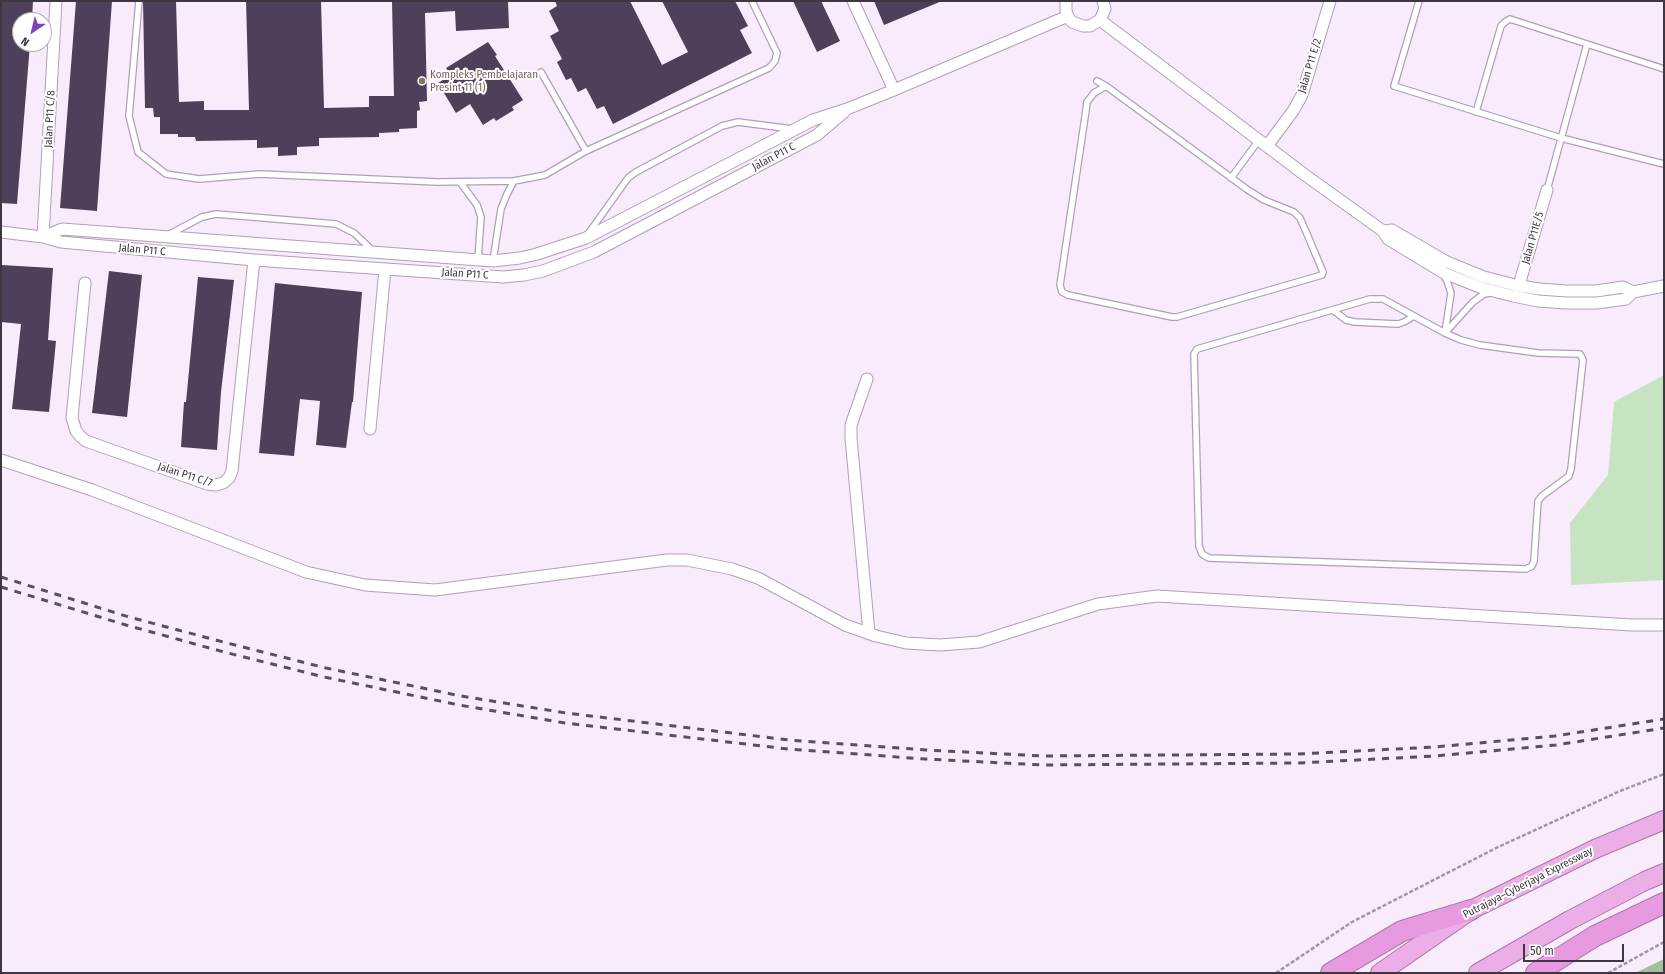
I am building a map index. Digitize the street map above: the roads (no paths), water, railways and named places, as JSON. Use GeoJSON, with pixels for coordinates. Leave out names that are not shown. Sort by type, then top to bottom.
{"type":"FeatureCollection","features":[{"type":"Feature","properties":{"kind":"highway","name":"Putrajaya–Cyberjaya Expressway"},"geometry":{"type":"LineString","coordinates":[[1380,973],[1471,910],[1595,849],[1664,820]]}},
{"type":"Feature","properties":{"kind":"highway"},"geometry":{"type":"LineString","coordinates":[[1478,973],[1570,920],[1645,881],[1664,873]]}},
{"type":"Feature","properties":{"kind":"highway"},"geometry":{"type":"LineString","coordinates":[[1536,973],[1595,936],[1664,903]]}},
{"type":"Feature","properties":{"kind":"highway"},"geometry":{"type":"LineString","coordinates":[[1331,973],[1402,930],[1471,910]]}},
{"type":"Feature","properties":{"kind":"street","name":"Jalan P11 C/8"},"geometry":{"type":"LineString","coordinates":[[43,236],[56,1]]}},
{"type":"Feature","properties":{"kind":"street"},"geometry":{"type":"LineString","coordinates":[[853,1],[894,90]]}},
{"type":"Feature","properties":{"kind":"street"},"geometry":{"type":"LineString","coordinates":[[1066,1],[1066,11],[1072,22],[1083,26],[1095,24],[1100,20],[1105,9],[1103,1]]}},
{"type":"Feature","properties":{"kind":"street","name":"Jalan P11 E/2"},"geometry":{"type":"LineString","coordinates":[[1263,143],[1293,112],[1302,95],[1330,1]]}},
{"type":"Feature","properties":{"kind":"street","name":"Jalan P11 C"},"geometry":{"type":"LineString","coordinates":[[43,236],[62,229],[493,261],[520,258],[586,238],[814,120],[847,109],[894,90],[1068,16]]}},
{"type":"Feature","properties":{"kind":"street"},"geometry":{"type":"LineString","coordinates":[[1100,20],[1263,143],[1384,231],[1388,239],[1441,271],[1482,288],[1538,301],[1589,303],[1626,298],[1633,292],[1664,286]]}},
{"type":"Feature","properties":{"kind":"street","name":"Jalan P11 C"},"geometry":{"type":"LineString","coordinates":[[1,232],[43,236],[61,242],[254,260],[503,277],[543,271],[594,252],[817,135],[847,109]]}},
{"type":"Feature","properties":{"kind":"street","name":"Jalan P11E/5"},"geometry":{"type":"LineString","coordinates":[[1519,286],[1546,190]]}},
{"type":"Feature","properties":{"kind":"street"},"geometry":{"type":"LineString","coordinates":[[1384,231],[1392,230],[1447,262],[1484,277],[1519,286],[1567,291],[1596,291],[1623,287],[1633,292]]}},
{"type":"Feature","properties":{"kind":"street","name":"Jalan P11 C/7"},"geometry":{"type":"LineString","coordinates":[[85,283],[72,418],[76,431],[86,441],[207,484],[216,485],[223,484],[229,478],[232,470],[254,260]]}},
{"type":"Feature","properties":{"kind":"street"},"geometry":{"type":"LineString","coordinates":[[370,429],[385,268]]}},
{"type":"Feature","properties":{"kind":"street"},"geometry":{"type":"LineString","coordinates":[[867,379],[851,425],[851,438],[869,634]]}},
{"type":"Feature","properties":{"kind":"street"},"geometry":{"type":"LineString","coordinates":[[1,460],[92,490],[306,572],[365,585],[435,590],[667,560],[706,562],[758,578],[845,625],[869,634],[906,643],[940,645],[979,642],[1098,604],[1157,596],[1616,624],[1664,625]]}},
{"type":"Feature","properties":{"kind":"lane"},"geometry":{"type":"LineString","coordinates":[[139,1],[129,116],[138,152],[166,174],[199,179],[260,174],[437,182],[514,181],[545,175],[586,151],[769,68],[775,60],[777,53],[752,1]]}},
{"type":"Feature","properties":{"kind":"lane"},"geometry":{"type":"LineString","coordinates":[[1419,1],[1394,86],[1561,138],[1664,164]]}},
{"type":"Feature","properties":{"kind":"lane"},"geometry":{"type":"LineString","coordinates":[[1476,112],[1501,26],[1510,19],[1664,69]]}},
{"type":"Feature","properties":{"kind":"lane"},"geometry":{"type":"LineString","coordinates":[[1546,190],[1587,44]]}},
{"type":"Feature","properties":{"kind":"lane"},"geometry":{"type":"LineString","coordinates":[[541,72],[586,151]]}},
{"type":"Feature","properties":{"kind":"lane"},"geometry":{"type":"LineString","coordinates":[[1097,81],[1106,86],[1248,190],[1264,200],[1294,212],[1300,218],[1321,265],[1323,272],[1322,275],[1177,317],[1068,295],[1062,292],[1060,285],[1087,102],[1094,93],[1106,86]]}},
{"type":"Feature","properties":{"kind":"lane"},"geometry":{"type":"LineString","coordinates":[[586,238],[628,178],[636,172],[722,126],[738,122],[795,129]]}},
{"type":"Feature","properties":{"kind":"lane"},"geometry":{"type":"LineString","coordinates":[[1231,178],[1263,143]]}},
{"type":"Feature","properties":{"kind":"lane"},"geometry":{"type":"LineString","coordinates":[[493,261],[501,209],[514,181]]}},
{"type":"Feature","properties":{"kind":"lane"},"geometry":{"type":"LineString","coordinates":[[460,182],[477,205],[481,217],[478,259]]}},
{"type":"Feature","properties":{"kind":"lane"},"geometry":{"type":"LineString","coordinates":[[166,236],[202,217],[216,214],[336,224],[354,233],[374,251]]}},
{"type":"Feature","properties":{"kind":"lane"},"geometry":{"type":"LineString","coordinates":[[1441,271],[1447,281],[1451,293],[1445,333]]}},
{"type":"Feature","properties":{"kind":"lane"},"geometry":{"type":"LineString","coordinates":[[1445,333],[1473,302],[1484,294],[1496,292]]}},
{"type":"Feature","properties":{"kind":"lane"},"geometry":{"type":"LineString","coordinates":[[1370,299],[1383,299],[1445,333],[1461,340],[1538,354],[1580,354],[1583,360],[1572,469],[1569,476],[1542,496],[1538,501],[1534,561],[1532,566],[1526,569],[1209,558],[1202,554],[1199,546],[1194,354],[1197,350],[1370,299]]}},
{"type":"Feature","properties":{"kind":"lane"},"geometry":{"type":"LineString","coordinates":[[1333,310],[1346,320],[1355,322],[1398,324],[1414,316]]}},
{"type":"Feature","properties":{"kind":"railway"},"geometry":{"type":"LineString","coordinates":[[1,577],[129,617],[227,643],[326,668],[461,696],[566,713],[789,740],[926,750],[1043,756],[1298,754],[1435,747],[1555,736],[1664,719]]}},
{"type":"Feature","properties":{"kind":"railway"},"geometry":{"type":"LineString","coordinates":[[1,587],[126,625],[224,652],[324,677],[459,705],[565,723],[788,749],[925,759],[1043,765],[1298,763],[1435,756],[1556,745],[1664,728]]}},
{"type":"Feature","properties":{"kind":"place","name":"Kompleks Pembelajaran Presint 11 (1)"},"geometry":{"type":"Point","coordinates":[422,81]}}]}
